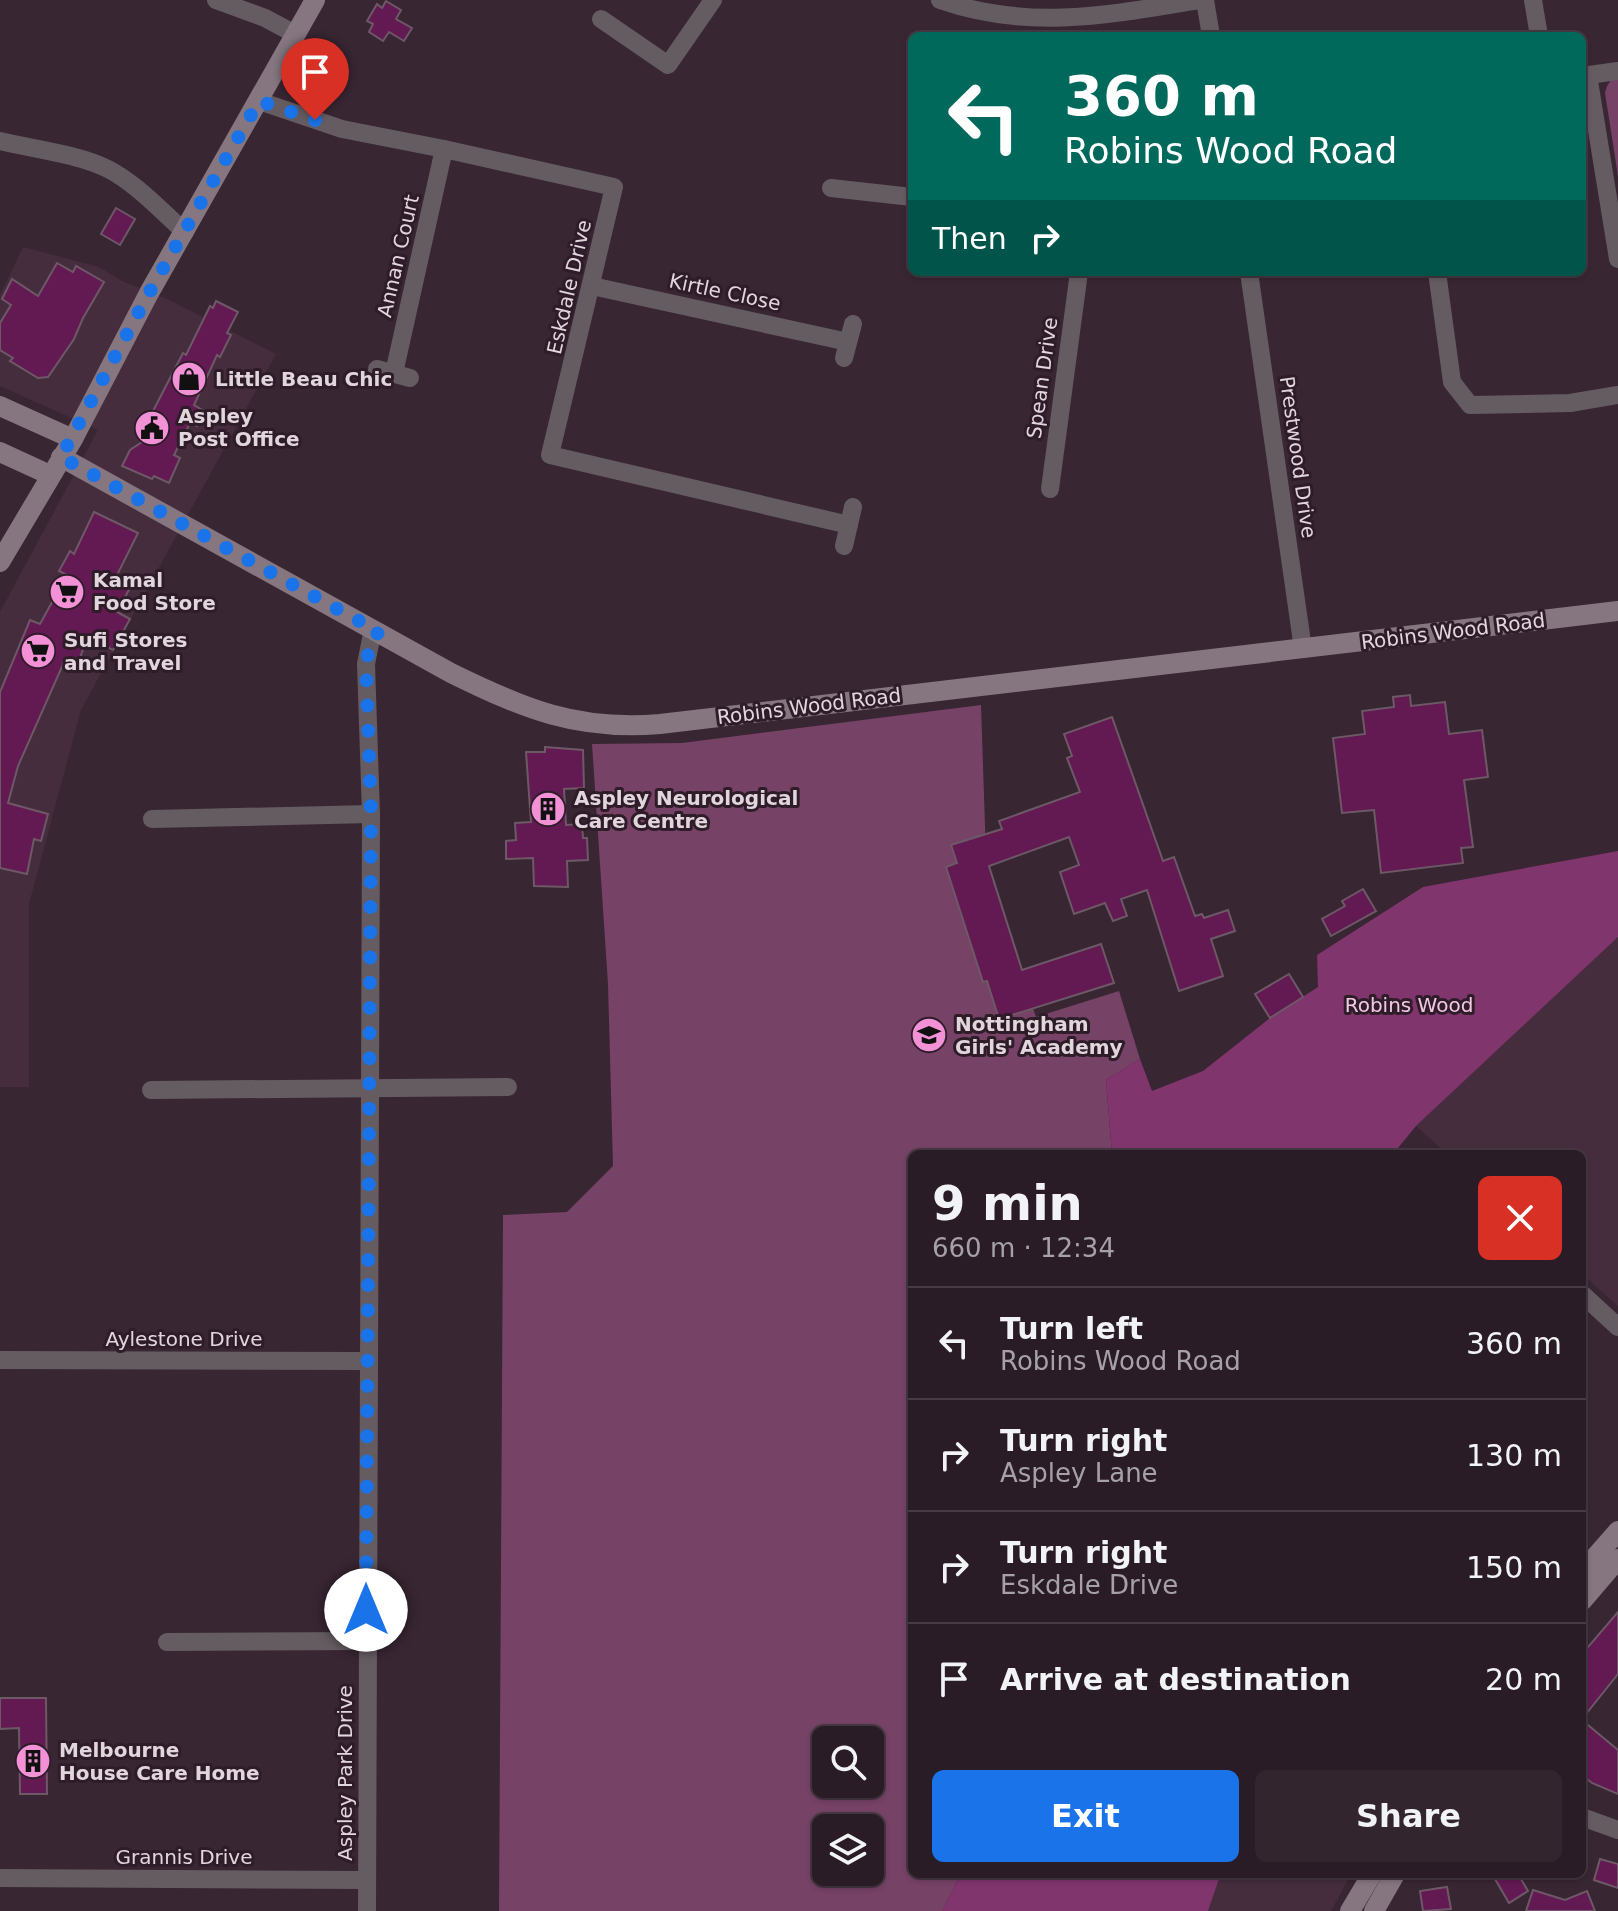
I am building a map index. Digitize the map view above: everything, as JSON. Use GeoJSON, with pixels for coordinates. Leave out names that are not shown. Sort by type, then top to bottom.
{"type":"FeatureCollection","features":[{"type":"Feature","properties":{"kind":"street"},"geometry":{"type":"LineString","coordinates":[[216,0],[265,18],[295,34]]}},
{"type":"Feature","properties":{"kind":"street"},"geometry":{"type":"LineString","coordinates":[[0,562],[73,439],[149,293],[315,0]]}},
{"type":"Feature","properties":{"kind":"street"},"geometry":{"type":"LineString","coordinates":[[604,28],[668,65],[713,0]]}},
{"type":"Feature","properties":{"kind":"street"},"geometry":{"type":"LineString","coordinates":[[940,0],[997,14],[1047,19],[1095,17],[1199,0]]}},
{"type":"Feature","properties":{"kind":"street"},"geometry":{"type":"LineString","coordinates":[[1205,0],[1210,32]]}},
{"type":"Feature","properties":{"kind":"street"},"geometry":{"type":"LineString","coordinates":[[1533,0],[1538,32]]}},
{"type":"Feature","properties":{"kind":"street"},"geometry":{"type":"LineString","coordinates":[[1586,76],[1618,71]]}},
{"type":"Feature","properties":{"kind":"street"},"geometry":{"type":"LineString","coordinates":[[1586,82],[1618,259]]}},
{"type":"Feature","properties":{"kind":"street","name":"Eskdale Drive"},"geometry":{"type":"LineString","coordinates":[[259,101],[342,129],[614,187],[550,455],[851,516],[844,546]]}},
{"type":"Feature","properties":{"kind":"street"},"geometry":{"type":"LineString","coordinates":[[0,141],[109,169],[136,188],[185,232]]}},
{"type":"Feature","properties":{"kind":"street","name":"Annan Court"},"geometry":{"type":"LineString","coordinates":[[394,373],[444,149]]}},
{"type":"Feature","properties":{"kind":"street"},"geometry":{"type":"LineString","coordinates":[[831,188],[908,197]]}},
{"type":"Feature","properties":{"kind":"street","name":"Spean Drive"},"geometry":{"type":"LineString","coordinates":[[1050,489],[1078,276]]}},
{"type":"Feature","properties":{"kind":"street","name":"Prestwood Drive"},"geometry":{"type":"LineString","coordinates":[[1250,276],[1303,649]]}},
{"type":"Feature","properties":{"kind":"street"},"geometry":{"type":"LineString","coordinates":[[1438,276],[1452,382],[1470,405],[1570,403],[1618,395]]}},
{"type":"Feature","properties":{"kind":"street","name":"Kirtle Close"},"geometry":{"type":"LineString","coordinates":[[592,286],[849,341]]}},
{"type":"Feature","properties":{"kind":"street"},"geometry":{"type":"LineString","coordinates":[[0,406],[73,439]]}},
{"type":"Feature","properties":{"kind":"street","name":"Robins Wood Road"},"geometry":{"type":"LineString","coordinates":[[0,452],[56,466],[514,704],[586,723],[633,726],[1618,611]]}},
{"type":"Feature","properties":{"kind":"street","name":"Aspley Park Drive"},"geometry":{"type":"LineString","coordinates":[[367,1911],[371,814],[366,664],[371,639],[379,632]]}},
{"type":"Feature","properties":{"kind":"street"},"geometry":{"type":"LineString","coordinates":[[152,819],[371,814]]}},
{"type":"Feature","properties":{"kind":"street"},"geometry":{"type":"LineString","coordinates":[[151,1090],[508,1087]]}},
{"type":"Feature","properties":{"kind":"street"},"geometry":{"type":"LineString","coordinates":[[1586,1305],[1618,1327]]}},
{"type":"Feature","properties":{"kind":"street","name":"Aylestone Drive"},"geometry":{"type":"LineString","coordinates":[[0,1360],[367,1361]]}},
{"type":"Feature","properties":{"kind":"street"},"geometry":{"type":"LineString","coordinates":[[1586,1567],[1618,1531]]}},
{"type":"Feature","properties":{"kind":"street"},"geometry":{"type":"LineString","coordinates":[[1586,1596],[1618,1559]]}},
{"type":"Feature","properties":{"kind":"street"},"geometry":{"type":"LineString","coordinates":[[167,1642],[366,1641]]}},
{"type":"Feature","properties":{"kind":"street"},"geometry":{"type":"LineString","coordinates":[[1586,1818],[1618,1830]]}},
{"type":"Feature","properties":{"kind":"street","name":"Grannis Drive"},"geometry":{"type":"LineString","coordinates":[[0,1878],[367,1880]]}},
{"type":"Feature","properties":{"kind":"street"},"geometry":{"type":"LineString","coordinates":[[1350,1911],[1370,1878]]}},
{"type":"Feature","properties":{"kind":"street"},"geometry":{"type":"LineString","coordinates":[[1374,1911],[1393,1878]]}},
{"type":"Feature","properties":{"kind":"shaded area"},"geometry":{"type":"Polygon","coordinates":[[[1618,78],[1618,176],[1605,93],[1609,83],[1618,78]]]}},
{"type":"Feature","properties":{"kind":"shaded area"},"geometry":{"type":"Polygon","coordinates":[[[23,247],[99,267],[122,281],[167,299],[276,354],[81,710],[29,904],[29,1087],[0,1087],[0,612],[98,430],[0,386],[0,295],[23,247]]]}},
{"type":"Feature","properties":{"kind":"shaded area"},"geometry":{"type":"Polygon","coordinates":[[[981,705],[989,878],[1036,1017],[1119,991],[1140,1059],[1106,1080],[1112,1150],[908,1150],[908,1878],[959,1878],[942,1911],[499,1911],[503,1215],[567,1212],[613,1166],[608,984],[592,744],[682,743],[981,705]]]}},
{"type":"Feature","properties":{"kind":"shaded area"},"geometry":{"type":"Polygon","coordinates":[[[1618,937],[1618,1306],[1586,1278],[1586,1150],[1443,1150],[1416,1126],[1618,937]]]}},
{"type":"Feature","properties":{"kind":"shaded area"},"geometry":{"type":"Polygon","coordinates":[[[1349,1878],[1331,1911],[1208,1911],[1219,1879],[1349,1878]]]}},
{"type":"Feature","properties":{"kind":"green space","name":"Robins Wood"},"geometry":{"type":"Polygon","coordinates":[[[1618,851],[1618,937],[1416,1126],[1396,1150],[1112,1150],[1106,1080],[1140,1059],[1152,1091],[1203,1071],[1270,1018],[1318,987],[1317,955],[1423,887],[1618,851]]]}},
{"type":"Feature","properties":{"kind":"green space"},"geometry":{"type":"Polygon","coordinates":[[[959,1878],[1219,1879],[1208,1911],[942,1911],[959,1878]]]}},
{"type":"Feature","properties":{"kind":"building"},"geometry":{"type":"Polygon","coordinates":[[[386,1],[401,10],[396,19],[412,28],[404,41],[389,32],[383,41],[369,32],[373,24],[367,21],[377,4],[382,8],[386,1]]]}},
{"type":"Feature","properties":{"kind":"building"},"geometry":{"type":"Polygon","coordinates":[[[116,208],[135,219],[120,245],[101,234],[116,208]]]}},
{"type":"Feature","properties":{"kind":"building"},"geometry":{"type":"Polygon","coordinates":[[[57,263],[73,272],[76,266],[104,282],[74,339],[48,377],[38,378],[10,361],[13,358],[0,350],[0,323],[11,305],[2,299],[12,279],[38,296],[57,263]]]}},
{"type":"Feature","properties":{"kind":"building"},"geometry":{"type":"Polygon","coordinates":[[[216,301],[238,312],[227,333],[231,335],[220,357],[217,355],[194,405],[204,411],[197,426],[190,423],[174,455],[180,458],[169,483],[122,466],[130,450],[142,442],[140,428],[143,420],[151,415],[183,353],[186,355],[210,306],[213,308],[216,301]]]}},
{"type":"Feature","properties":{"kind":"building"},"geometry":{"type":"Polygon","coordinates":[[[94,512],[138,533],[116,577],[131,586],[117,612],[130,619],[113,650],[88,636],[78,663],[67,659],[64,662],[18,766],[8,803],[48,814],[41,841],[34,839],[27,874],[0,868],[0,692],[30,620],[40,624],[67,575],[59,571],[70,551],[74,554],[94,512]]]}},
{"type":"Feature","properties":{"kind":"building"},"geometry":{"type":"Polygon","coordinates":[[[1410,695],[1411,706],[1445,702],[1449,734],[1482,730],[1488,777],[1464,780],[1473,847],[1461,848],[1463,863],[1381,873],[1374,810],[1342,813],[1333,738],[1365,734],[1362,711],[1394,707],[1393,697],[1410,695]]]}},
{"type":"Feature","properties":{"kind":"building"},"geometry":{"type":"Polygon","coordinates":[[[1112,717],[1163,861],[1174,857],[1195,916],[1202,914],[1204,918],[1228,910],[1235,931],[1211,939],[1223,976],[1179,991],[1147,890],[1121,899],[1127,916],[1113,921],[1105,903],[1074,914],[1060,872],[1079,865],[1069,837],[989,866],[1022,970],[1101,944],[1114,983],[999,1019],[987,981],[983,982],[946,867],[957,863],[951,845],[1002,829],[999,821],[1080,792],[1067,758],[1072,756],[1064,734],[1112,717]]]}},
{"type":"Feature","properties":{"kind":"building","name":"Aspley Neurological Care Centre"},"geometry":{"type":"Polygon","coordinates":[[[545,747],[583,750],[584,788],[564,789],[566,825],[582,824],[583,838],[587,838],[588,860],[567,861],[568,887],[534,886],[533,858],[506,859],[506,841],[516,840],[515,823],[531,822],[526,752],[545,752],[545,747]]]}},
{"type":"Feature","properties":{"kind":"building"},"geometry":{"type":"Polygon","coordinates":[[[1363,889],[1376,911],[1331,936],[1322,919],[1345,906],[1342,901],[1363,889]]]}},
{"type":"Feature","properties":{"kind":"building"},"geometry":{"type":"Polygon","coordinates":[[[1289,974],[1303,997],[1270,1018],[1255,994],[1289,974]]]}},
{"type":"Feature","properties":{"kind":"building"},"geometry":{"type":"Polygon","coordinates":[[[1618,1612],[1618,1674],[1586,1714],[1586,1649],[1618,1612]]]}},
{"type":"Feature","properties":{"kind":"building","name":"Melbourne House Care Home"},"geometry":{"type":"Polygon","coordinates":[[[0,1698],[46,1698],[47,1794],[20,1794],[19,1728],[0,1729],[0,1698]]]}},
{"type":"Feature","properties":{"kind":"building"},"geometry":{"type":"Polygon","coordinates":[[[1586,1723],[1618,1750],[1618,1794],[1586,1778],[1586,1723]]]}},
{"type":"Feature","properties":{"kind":"building"},"geometry":{"type":"Polygon","coordinates":[[[1600,1859],[1618,1864],[1618,1888],[1594,1880],[1600,1859]]]}},
{"type":"Feature","properties":{"kind":"building"},"geometry":{"type":"Polygon","coordinates":[[[1520,1878],[1528,1891],[1509,1903],[1495,1879],[1520,1878]]]}},
{"type":"Feature","properties":{"kind":"building"},"geometry":{"type":"Polygon","coordinates":[[[1447,1887],[1451,1909],[1423,1911],[1420,1891],[1447,1887]]]}},
{"type":"Feature","properties":{"kind":"building"},"geometry":{"type":"Polygon","coordinates":[[[1533,1890],[1565,1900],[1587,1891],[1595,1911],[1526,1911],[1533,1890]]]}},
{"type":"Feature","properties":{"kind":"place","name":"Little Beau Chic"},"geometry":{"type":"Point","coordinates":[189,379]}},
{"type":"Feature","properties":{"kind":"place","name":"Aspley Post Office"},"geometry":{"type":"Point","coordinates":[152,428]}},
{"type":"Feature","properties":{"kind":"place","name":"Kamal Food Store"},"geometry":{"type":"Point","coordinates":[67,592]}},
{"type":"Feature","properties":{"kind":"place","name":"Sufi Stores and Travel"},"geometry":{"type":"Point","coordinates":[38,651]}},
{"type":"Feature","properties":{"kind":"place","name":"Aspley Neurological Care Centre"},"geometry":{"type":"Point","coordinates":[548,809]}},
{"type":"Feature","properties":{"kind":"place","name":"Nottingham Girls' Academy"},"geometry":{"type":"Point","coordinates":[929,1035]}},
{"type":"Feature","properties":{"kind":"place","name":"Melbourne House Care Home"},"geometry":{"type":"Point","coordinates":[33,1761]}},
{"type":"Feature","properties":{"kind":"route"},"geometry":{"type":"LineString","coordinates":[[315,120],[259,101],[149,293],[61,457],[379,632],[371,639],[366,664],[371,814],[366,1610]]}}]}
